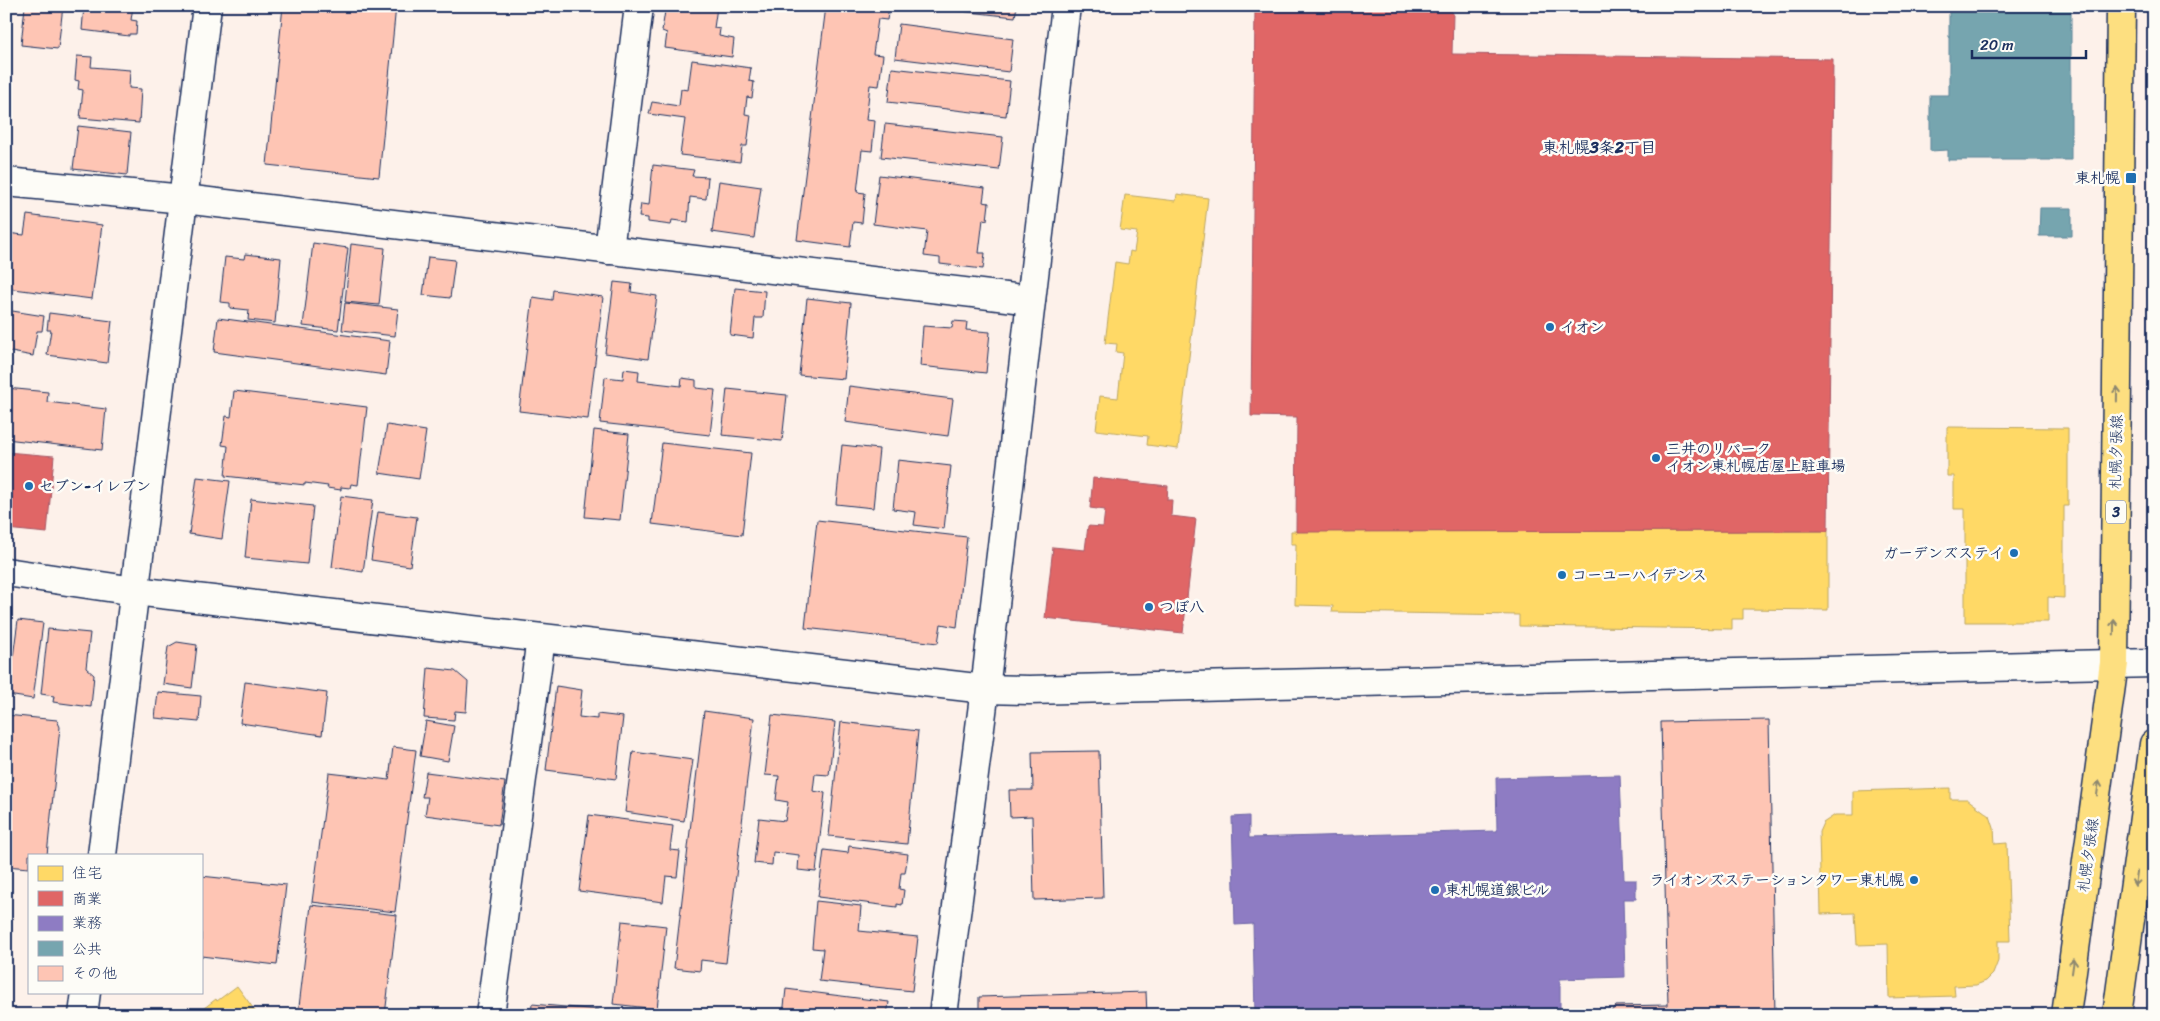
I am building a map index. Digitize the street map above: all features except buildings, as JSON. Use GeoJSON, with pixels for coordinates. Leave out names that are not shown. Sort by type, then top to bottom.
{"type":"FeatureCollection","features":[{"type":"Feature","properties":{"kind":"main road","name":"札幌夕張線"},"geometry":{"type":"LineString","coordinates":[[2066,1015],[2114,663],[2121,6]]}},
{"type":"Feature","properties":{"kind":"main road"},"geometry":{"type":"LineString","coordinates":[[2117,1015],[2154,744]]}},
{"type":"Feature","properties":{"kind":"street"},"geometry":{"type":"LineString","coordinates":[[102,854],[207,6]]}},
{"type":"Feature","properties":{"kind":"street"},"geometry":{"type":"LineString","coordinates":[[609,250],[639,6]]}},
{"type":"Feature","properties":{"kind":"street"},"geometry":{"type":"LineString","coordinates":[[943,1015],[985,689],[1066,6]]}},
{"type":"Feature","properties":{"kind":"street"},"geometry":{"type":"LineString","coordinates":[[6,182],[184,199],[1031,300]]}},
{"type":"Feature","properties":{"kind":"street"},"geometry":{"type":"LineString","coordinates":[[6,572],[135,591],[985,689],[1029,690],[2154,663]]}},
{"type":"Feature","properties":{"kind":"street"},"geometry":{"type":"LineString","coordinates":[[490,1015],[542,638]]}},
{"type":"Feature","properties":{"kind":"street"},"geometry":{"type":"LineString","coordinates":[[83,1015],[86,994]]}},
{"type":"Feature","properties":{"kind":"place","name":"東札幌"},"geometry":{"type":"Point","coordinates":[2131,178]}},
{"type":"Feature","properties":{"kind":"place","name":"イオン"},"geometry":{"type":"Point","coordinates":[1550,327]}},
{"type":"Feature","properties":{"kind":"place","name":"三井のリパーク イオン東札幌店屋上駐車場"},"geometry":{"type":"Point","coordinates":[1656,458]}},
{"type":"Feature","properties":{"kind":"place","name":"セブン-イレブン"},"geometry":{"type":"Point","coordinates":[29,486]}},
{"type":"Feature","properties":{"kind":"place","name":"ガーデンズステイ"},"geometry":{"type":"Point","coordinates":[2014,553]}},
{"type":"Feature","properties":{"kind":"place","name":"コーユーハイデンス"},"geometry":{"type":"Point","coordinates":[1562,575]}},
{"type":"Feature","properties":{"kind":"place","name":"つぼ八"},"geometry":{"type":"Point","coordinates":[1149,607]}},
{"type":"Feature","properties":{"kind":"place","name":"ライオンズステーションタワー東札幌"},"geometry":{"type":"Point","coordinates":[1914,880]}},
{"type":"Feature","properties":{"kind":"place","name":"東札幌道銀ビル"},"geometry":{"type":"Point","coordinates":[1435,890]}},
{"type":"Feature","properties":{"kind":"district","name":"東札幌3条2丁目"},"geometry":{"type":"Point","coordinates":[1599,147]}}]}
